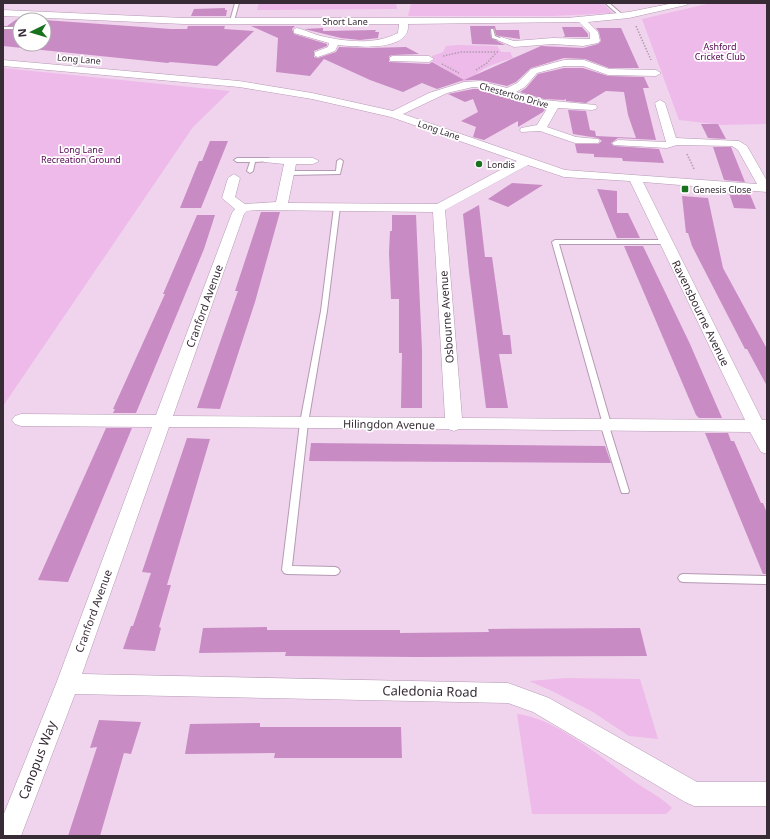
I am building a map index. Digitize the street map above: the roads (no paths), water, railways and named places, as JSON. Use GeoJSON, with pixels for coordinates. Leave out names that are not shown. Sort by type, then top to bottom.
{"type":"FeatureCollection","features":[{"type":"Feature","properties":{"kind":"street","name":"Short Lane"},"geometry":{"type":"LineString","coordinates":[[4,17],[152,21],[581,20],[622,16],[686,3]]}},
{"type":"Feature","properties":{"kind":"street"},"geometry":{"type":"LineString","coordinates":[[501,40],[515,47],[553,41],[599,43],[594,32],[581,20]]}},
{"type":"Feature","properties":{"kind":"street"},"geometry":{"type":"LineString","coordinates":[[298,31],[310,36],[334,42],[387,43],[402,35],[403,21]]}},
{"type":"Feature","properties":{"kind":"street"},"geometry":{"type":"LineString","coordinates":[[318,54],[332,49],[334,42]]}},
{"type":"Feature","properties":{"kind":"street"},"geometry":{"type":"LineString","coordinates":[[387,43],[393,48],[392,69]]}},
{"type":"Feature","properties":{"kind":"street"},"geometry":{"type":"LineString","coordinates":[[3,56],[13,54]]}},
{"type":"Feature","properties":{"kind":"street"},"geometry":{"type":"LineString","coordinates":[[393,59],[428,59]]}},
{"type":"Feature","properties":{"kind":"street","name":"Long Lane"},"geometry":{"type":"LineString","coordinates":[[109,72],[117,67],[116,62]]}},
{"type":"Feature","properties":{"kind":"street","name":"Long Lane"},"geometry":{"type":"LineString","coordinates":[[3,63],[274,89],[332,100],[394,115],[564,173],[766,188]]}},
{"type":"Feature","properties":{"kind":"street"},"geometry":{"type":"LineString","coordinates":[[506,93],[521,85],[534,72],[564,63],[584,63],[606,76],[656,73]]}},
{"type":"Feature","properties":{"kind":"street","name":"Chesterton Drive"},"geometry":{"type":"LineString","coordinates":[[394,115],[417,101],[458,87],[470,81],[506,93],[554,106],[592,107]]}},
{"type":"Feature","properties":{"kind":"street"},"geometry":{"type":"LineString","coordinates":[[660,103],[671,141]]}},
{"type":"Feature","properties":{"kind":"street"},"geometry":{"type":"LineString","coordinates":[[541,128],[554,106]]}},
{"type":"Feature","properties":{"kind":"street"},"geometry":{"type":"LineString","coordinates":[[525,130],[541,128],[575,140],[594,141]]}},
{"type":"Feature","properties":{"kind":"street"},"geometry":{"type":"LineString","coordinates":[[671,141],[737,138],[766,188]]}},
{"type":"Feature","properties":{"kind":"street"},"geometry":{"type":"LineString","coordinates":[[618,143],[667,145],[672,143],[671,141]]}},
{"type":"Feature","properties":{"kind":"street"},"geometry":{"type":"LineString","coordinates":[[268,160],[313,161]]}},
{"type":"Feature","properties":{"kind":"street"},"geometry":{"type":"LineString","coordinates":[[281,206],[291,161]]}},
{"type":"Feature","properties":{"kind":"street"},"geometry":{"type":"LineString","coordinates":[[234,178],[228,198],[243,208],[281,206],[439,208],[526,161]]}},
{"type":"Feature","properties":{"kind":"street","name":"Ravensbourne Avenue"},"geometry":{"type":"LineString","coordinates":[[634,177],[666,242],[762,426],[767,448]]}},
{"type":"Feature","properties":{"kind":"street","name":"Cranford Avenue"},"geometry":{"type":"LineString","coordinates":[[67,684],[161,421],[238,213],[243,208]]}},
{"type":"Feature","properties":{"kind":"street","name":"Osbourne Avenue"},"geometry":{"type":"LineString","coordinates":[[439,208],[454,425]]}},
{"type":"Feature","properties":{"kind":"street","name":"Hilingdon Avenue"},"geometry":{"type":"LineString","coordinates":[[21,420],[454,425],[606,423],[762,426]]}},
{"type":"Feature","properties":{"kind":"street","name":"Caledonia Road"},"geometry":{"type":"LineString","coordinates":[[67,684],[508,693],[541,705],[694,794],[767,794]]}},
{"type":"Feature","properties":{"kind":"street","name":"Canopus Way"},"geometry":{"type":"LineString","coordinates":[[8,836],[67,684]]}},
{"type":"Feature","properties":{"kind":"lane"},"geometry":{"type":"LineString","coordinates":[[232,21],[237,3]]}},
{"type":"Feature","properties":{"kind":"lane"},"geometry":{"type":"LineString","coordinates":[[607,3],[622,16]]}},
{"type":"Feature","properties":{"kind":"lane"},"geometry":{"type":"LineString","coordinates":[[492,30],[493,37],[501,40]]}},
{"type":"Feature","properties":{"kind":"lane"},"geometry":{"type":"LineString","coordinates":[[237,160],[268,160]]}},
{"type":"Feature","properties":{"kind":"lane"},"geometry":{"type":"LineString","coordinates":[[250,171],[253,160]]}},
{"type":"Feature","properties":{"kind":"lane"},"geometry":{"type":"LineString","coordinates":[[288,173],[338,173],[340,160]]}},
{"type":"Feature","properties":{"kind":"lane"},"geometry":{"type":"LineString","coordinates":[[335,571],[287,570],[304,423],[324,311],[338,207]]}},
{"type":"Feature","properties":{"kind":"lane"},"geometry":{"type":"LineString","coordinates":[[625,492],[555,242],[666,242]]}},
{"type":"Feature","properties":{"kind":"lane"},"geometry":{"type":"LineString","coordinates":[[683,578],[767,580]]}},
{"type":"Feature","properties":{"kind":"place","name":"Londis"},"geometry":{"type":"Point","coordinates":[479,164]}},
{"type":"Feature","properties":{"kind":"place","name":"Genesis Close"},"geometry":{"type":"Point","coordinates":[685,189]}},
{"type":"Feature","properties":{"kind":"park label","name":"Ashford Cricket Club"},"geometry":{"type":"Point","coordinates":[720,52]}},
{"type":"Feature","properties":{"kind":"park label","name":"Long Lane Recreation Ground"},"geometry":{"type":"Point","coordinates":[81,154]}}]}
